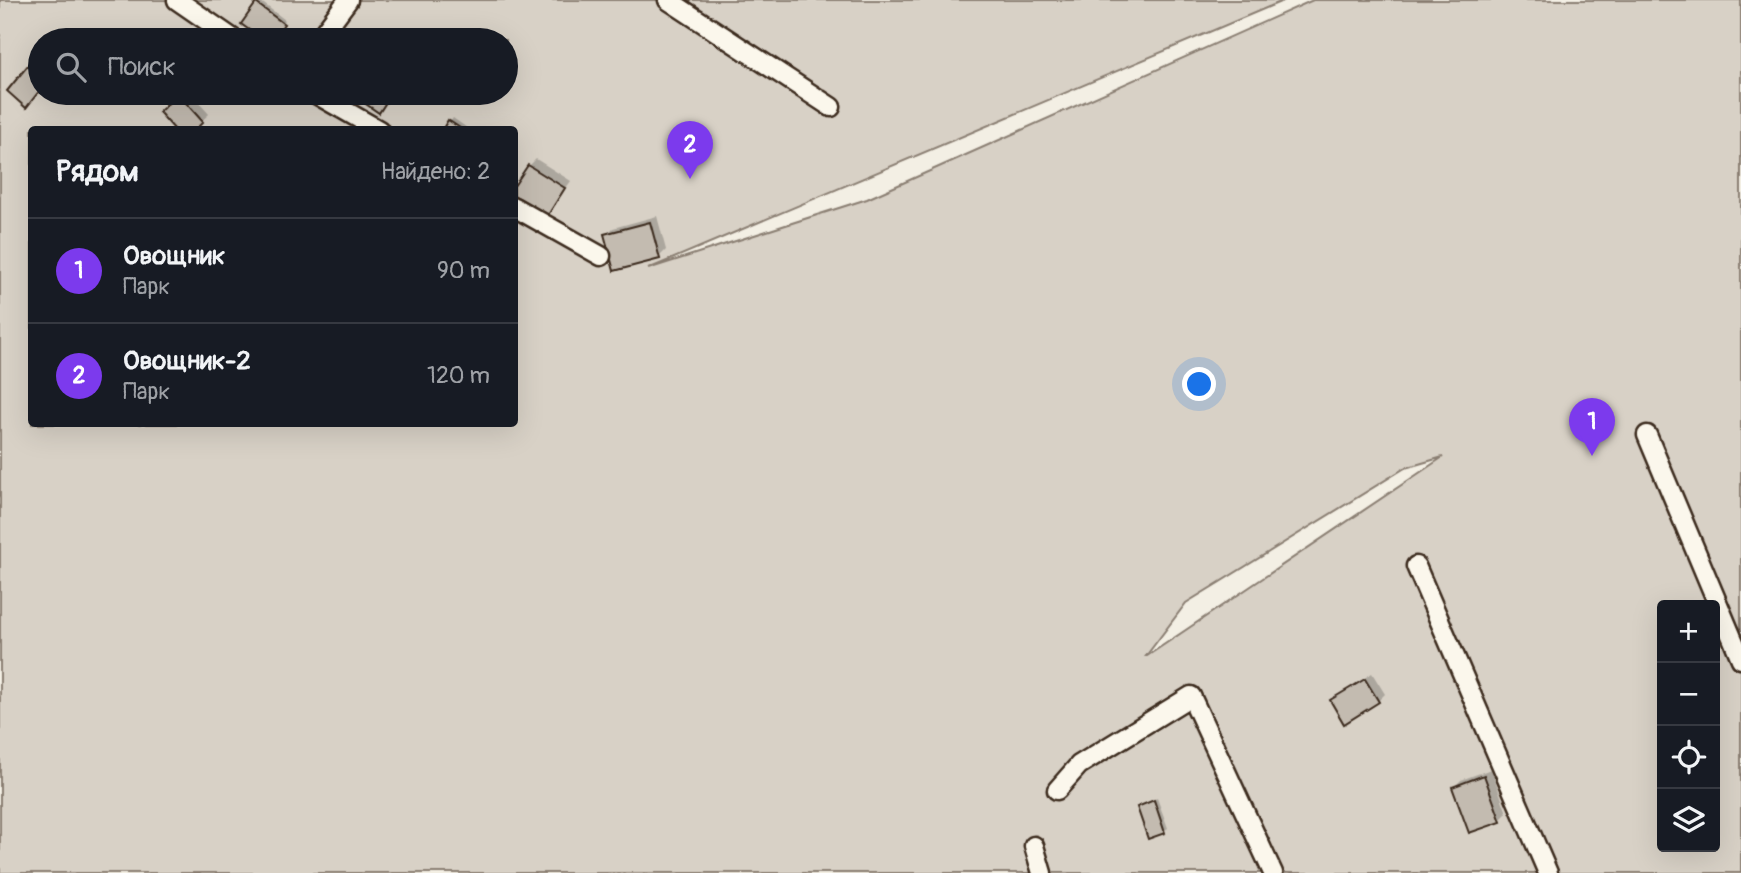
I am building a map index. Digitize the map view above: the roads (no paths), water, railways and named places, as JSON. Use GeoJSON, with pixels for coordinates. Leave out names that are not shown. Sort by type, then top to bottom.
{"type":"FeatureCollection","features":[{"type":"Feature","properties":{"kind":"lane"},"geometry":{"type":"LineString","coordinates":[[177,0],[217,28]]}},
{"type":"Feature","properties":{"kind":"lane"},"geometry":{"type":"LineString","coordinates":[[327,28],[348,0]]}},
{"type":"Feature","properties":{"kind":"lane"},"geometry":{"type":"LineString","coordinates":[[668,0],[831,107]]}},
{"type":"Feature","properties":{"kind":"lane"},"geometry":{"type":"LineString","coordinates":[[335,105],[372,126]]}},
{"type":"Feature","properties":{"kind":"lane"},"geometry":{"type":"LineString","coordinates":[[518,209],[601,256]]}},
{"type":"Feature","properties":{"kind":"lane"},"geometry":{"type":"LineString","coordinates":[[1647,435],[1741,659]]}},
{"type":"Feature","properties":{"kind":"lane"},"geometry":{"type":"LineString","coordinates":[[1416,565],[1548,873]]}},
{"type":"Feature","properties":{"kind":"lane"},"geometry":{"type":"LineString","coordinates":[[1057,790],[1079,765],[1191,696],[1273,873]]}},
{"type":"Feature","properties":{"kind":"lane"},"geometry":{"type":"LineString","coordinates":[[1034,846],[1042,873]]}},
{"type":"Feature","properties":{"kind":"place","name":"Овощник-2"},"geometry":{"type":"Point","coordinates":[690,179]}},
{"type":"Feature","properties":{"kind":"place","name":"Овощник"},"geometry":{"type":"Point","coordinates":[1592,456]}}]}
